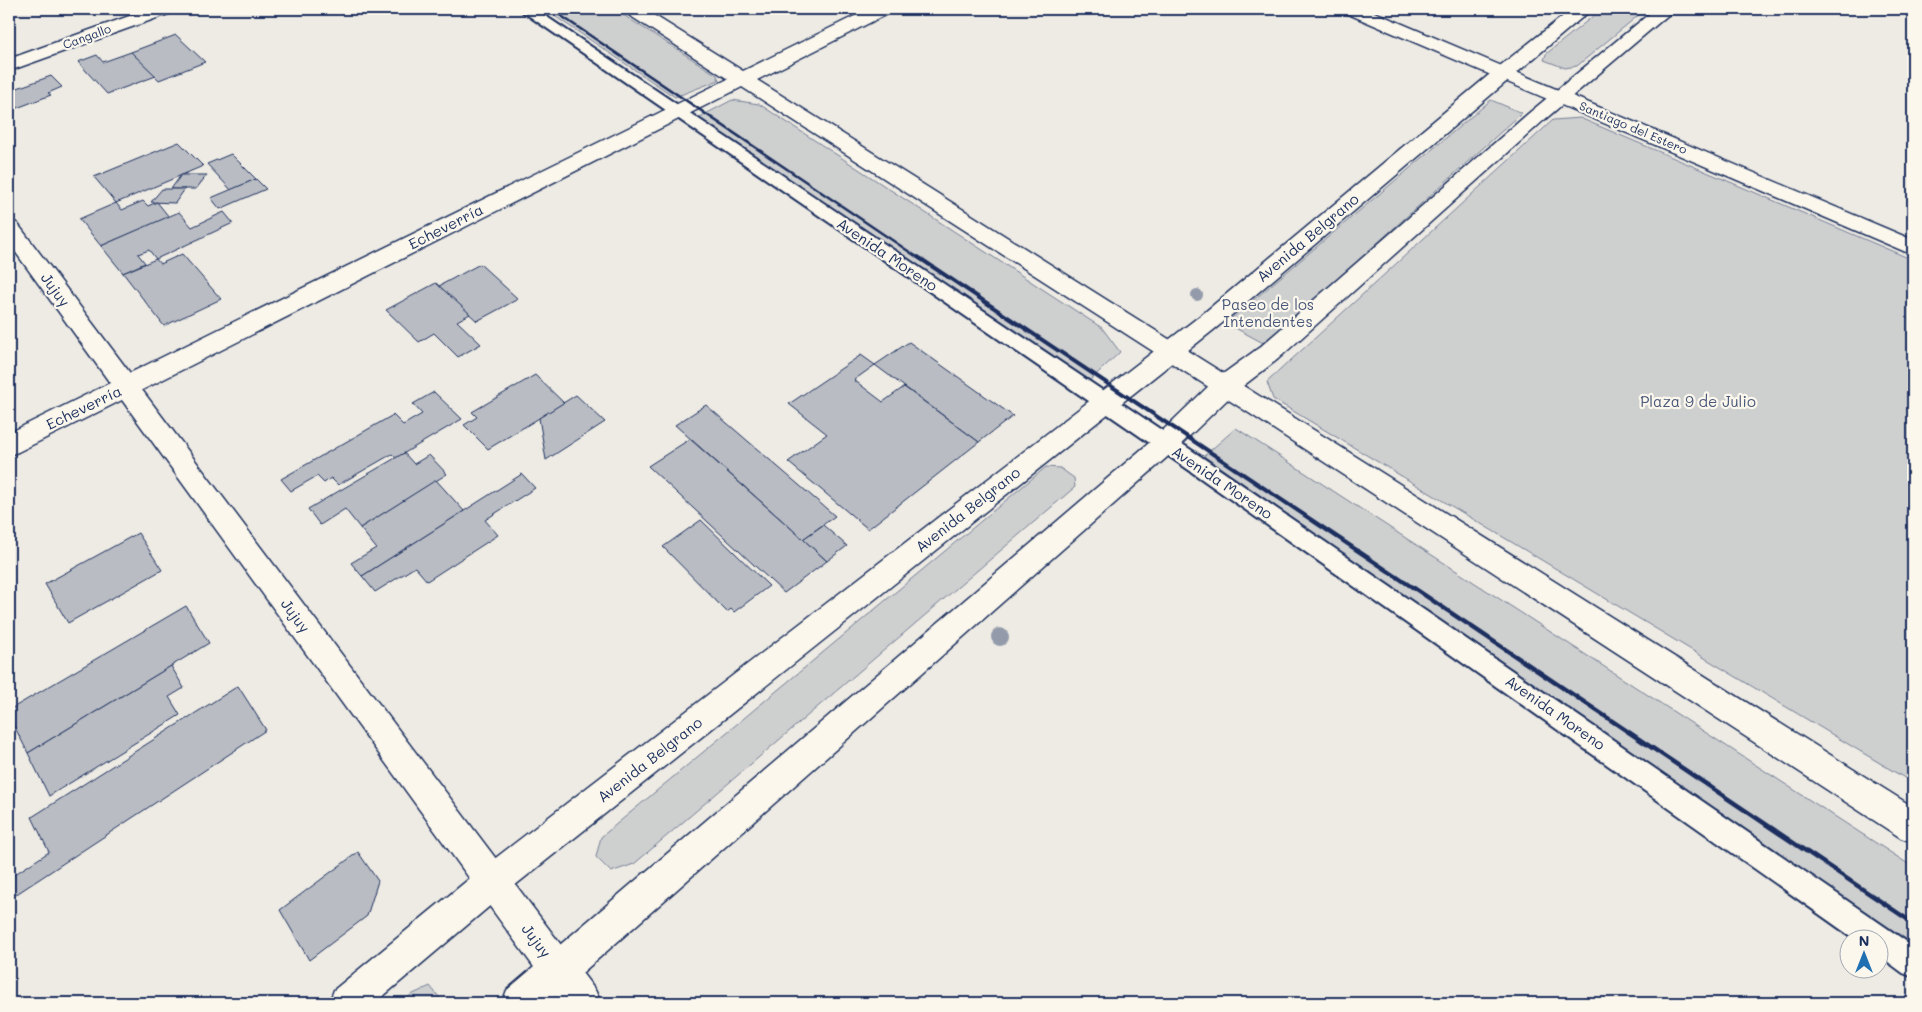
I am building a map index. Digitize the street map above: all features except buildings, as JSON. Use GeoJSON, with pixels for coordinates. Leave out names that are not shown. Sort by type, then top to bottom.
{"type":"FeatureCollection","features":[{"type":"Feature","properties":{"kind":"street","name":"Cangallo"},"geometry":{"type":"LineString","coordinates":[[9,65],[164,9]]}},
{"type":"Feature","properties":{"kind":"street"},"geometry":{"type":"LineString","coordinates":[[632,9],[1913,826]]}},
{"type":"Feature","properties":{"kind":"street","name":"Echeverría"},"geometry":{"type":"LineString","coordinates":[[9,445],[883,9]]}},
{"type":"Feature","properties":{"kind":"street","name":"Santiago del Estero"},"geometry":{"type":"LineString","coordinates":[[1352,9],[1913,248]]}},
{"type":"Feature","properties":{"kind":"street","name":"Avenida Belgrano"},"geometry":{"type":"LineString","coordinates":[[346,1003],[492,882],[1213,318],[1503,73],[1583,9]]}},
{"type":"Feature","properties":{"kind":"street"},"geometry":{"type":"LineString","coordinates":[[520,1003],[1165,444],[1225,386],[1269,353],[1560,96],[1666,9]]}},
{"type":"Feature","properties":{"kind":"street","name":"Jujuy"},"geometry":{"type":"LineString","coordinates":[[9,228],[582,1003]]}},
{"type":"Feature","properties":{"kind":"lane","name":"Avenida Moreno"},"geometry":{"type":"LineString","coordinates":[[526,9],[1165,444],[1913,962]]}},
{"type":"Feature","properties":{"kind":"green space"},"geometry":{"type":"Polygon","coordinates":[[[544,9],[614,9],[717,75],[719,80],[675,97],[544,9]]]}},
{"type":"Feature","properties":{"kind":"green space"},"geometry":{"type":"Polygon","coordinates":[[[1602,9],[1646,9],[1577,66],[1565,68],[1544,60],[1546,54],[1602,9]]]}},
{"type":"Feature","properties":{"kind":"green space"},"geometry":{"type":"Polygon","coordinates":[[[732,100],[759,104],[1102,328],[1120,352],[1086,384],[698,118],[732,100]]]}},
{"type":"Feature","properties":{"kind":"green space","name":"Paseo de los Intendentes"},"geometry":{"type":"Polygon","coordinates":[[[1491,100],[1522,113],[1265,344],[1226,323],[1491,100]]]}},
{"type":"Feature","properties":{"kind":"green space","name":"Plaza 9 de Julio"},"geometry":{"type":"Polygon","coordinates":[[[1580,118],[1913,260],[1913,783],[1273,399],[1267,382],[1553,120],[1580,118]]]}},
{"type":"Feature","properties":{"kind":"green space"},"geometry":{"type":"Polygon","coordinates":[[[1236,428],[1913,867],[1913,952],[1890,936],[1890,930],[1882,930],[1204,456],[1236,428]]]}},
{"type":"Feature","properties":{"kind":"green space"},"geometry":{"type":"Polygon","coordinates":[[[1046,467],[1060,468],[1074,478],[1075,487],[634,864],[611,872],[596,857],[601,837],[1046,467]]]}},
{"type":"Feature","properties":{"kind":"green space"},"geometry":{"type":"Polygon","coordinates":[[[430,986],[444,1003],[400,1003],[411,995],[430,986]]]}},
{"type":"Feature","properties":{"kind":"railway"},"geometry":{"type":"LineString","coordinates":[[551,9],[920,259]]}},
{"type":"Feature","properties":{"kind":"railway"},"geometry":{"type":"LineString","coordinates":[[918,257],[1415,589]]}},
{"type":"Feature","properties":{"kind":"railway"},"geometry":{"type":"LineString","coordinates":[[1414,588],[1913,923]]}}]}
